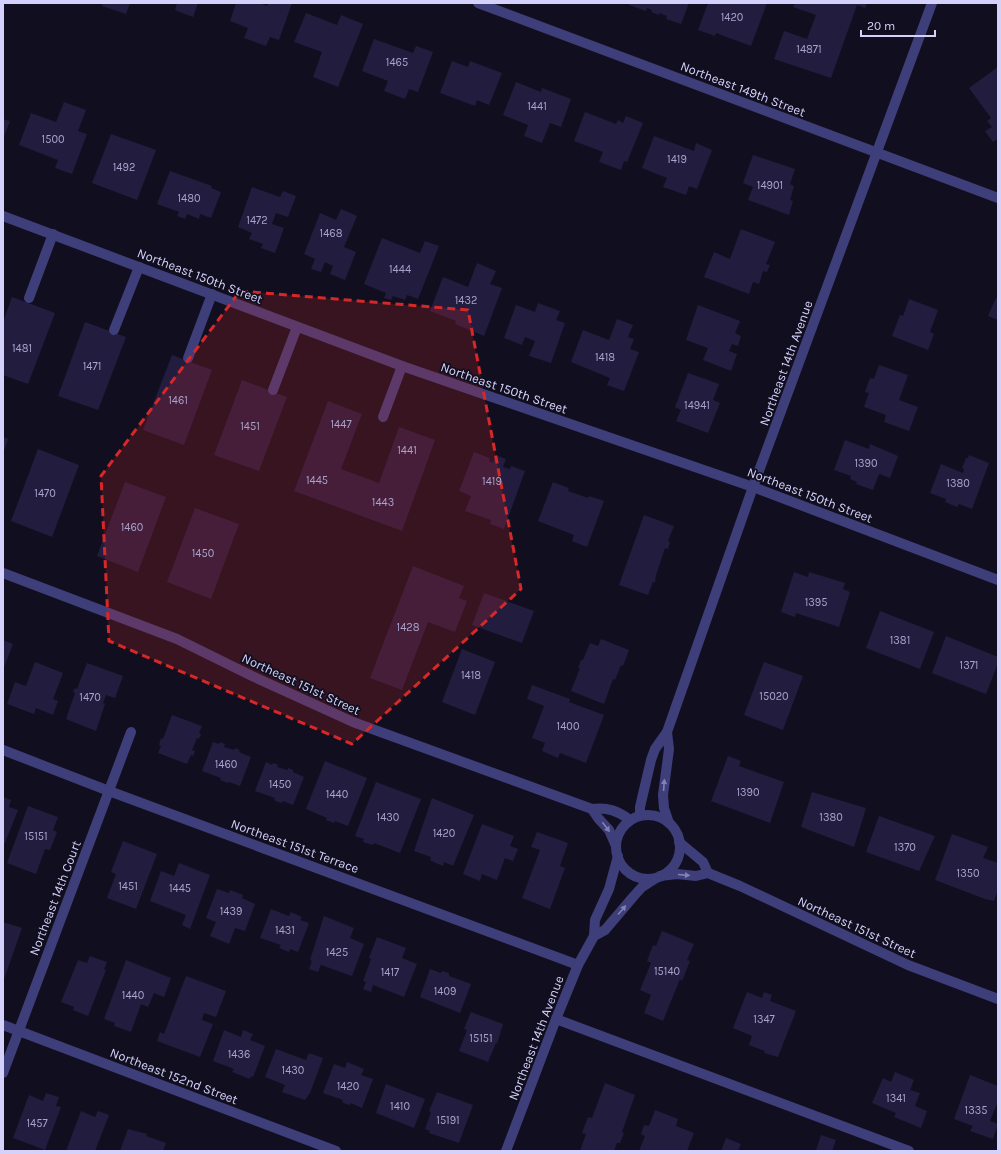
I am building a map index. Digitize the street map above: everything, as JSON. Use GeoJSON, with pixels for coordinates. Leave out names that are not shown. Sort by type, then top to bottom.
{"type":"FeatureCollection","features":[{"type":"Feature","properties":{"kind":"street","name":"Northeast 149th Street"},"geometry":{"type":"LineString","coordinates":[[478,3],[998,198]]}},
{"type":"Feature","properties":{"kind":"street","name":"Northeast 14th Avenue"},"geometry":{"type":"LineString","coordinates":[[635,818],[640,807],[655,749],[667,732],[753,487],[932,3]]}},
{"type":"Feature","properties":{"kind":"street","name":"Northeast 150th Street"},"geometry":{"type":"LineString","coordinates":[[3,216],[402,366],[753,487],[998,580]]}},
{"type":"Feature","properties":{"kind":"street"},"geometry":{"type":"LineString","coordinates":[[29,298],[52,234]]}},
{"type":"Feature","properties":{"kind":"street"},"geometry":{"type":"LineString","coordinates":[[114,330],[139,267]]}},
{"type":"Feature","properties":{"kind":"street"},"geometry":{"type":"LineString","coordinates":[[188,358],[212,294]]}},
{"type":"Feature","properties":{"kind":"street"},"geometry":{"type":"LineString","coordinates":[[273,390],[297,327]]}},
{"type":"Feature","properties":{"kind":"street"},"geometry":{"type":"LineString","coordinates":[[383,417],[402,366]]}},
{"type":"Feature","properties":{"kind":"street","name":"Northeast 151st Street"},"geometry":{"type":"LineString","coordinates":[[3,573],[177,639],[252,676],[353,722],[592,809],[604,808],[635,818]]}},
{"type":"Feature","properties":{"kind":"street","name":"Northeast 14th Court"},"geometry":{"type":"LineString","coordinates":[[3,1073],[131,732]]}},
{"type":"Feature","properties":{"kind":"street","name":"Northeast 14th Avenue"},"geometry":{"type":"LineString","coordinates":[[667,732],[669,749],[663,794],[664,808],[670,823]]}},
{"type":"Feature","properties":{"kind":"street","name":"Northeast 151st Terrace"},"geometry":{"type":"LineString","coordinates":[[3,750],[109,791],[578,965]]}},
{"type":"Feature","properties":{"kind":"street"},"geometry":{"type":"LineString","coordinates":[[592,809],[609,830],[622,865],[630,873],[639,878],[650,879],[677,874],[696,876],[708,873]]}},
{"type":"Feature","properties":{"kind":"street"},"geometry":{"type":"LineString","coordinates":[[617,851],[618,836],[623,827],[635,818],[650,815],[670,823],[676,832],[680,852],[676,862],[669,871],[658,877]]}},
{"type":"Feature","properties":{"kind":"street","name":"Northeast 151st Street"},"geometry":{"type":"LineString","coordinates":[[679,842],[702,862],[708,873],[908,965],[998,999]]}},
{"type":"Feature","properties":{"kind":"street","name":"Northeast 14th Avenue"},"geometry":{"type":"LineString","coordinates":[[506,1151],[578,965],[594,936],[595,920],[609,889],[617,851]]}},
{"type":"Feature","properties":{"kind":"street","name":"Northeast 14th Avenue"},"geometry":{"type":"LineString","coordinates":[[594,936],[605,930],[642,887],[658,877]]}},
{"type":"Feature","properties":{"kind":"street"},"geometry":{"type":"LineString","coordinates":[[556,1019],[909,1151]]}},
{"type":"Feature","properties":{"kind":"street","name":"Northeast 152nd Street"},"geometry":{"type":"LineString","coordinates":[[3,1025],[336,1151]]}},
{"type":"Feature","properties":{"kind":"highlighted area"},"geometry":{"type":"Polygon","coordinates":[[[240,291],[468,310],[521,589],[352,744],[109,641],[101,476],[240,291]]]}},
{"type":"Feature","properties":{"kind":"building"},"geometry":{"type":"Polygon","coordinates":[[[103,3],[130,3],[126,14],[102,6],[103,3]]]}},
{"type":"Feature","properties":{"kind":"building"},"geometry":{"type":"Polygon","coordinates":[[[177,3],[198,3],[193,17],[175,10],[177,3]]]}},
{"type":"Feature","properties":{"kind":"building"},"geometry":{"type":"Polygon","coordinates":[[[236,3],[259,3],[267,6],[268,3],[292,3],[279,40],[270,37],[266,46],[244,38],[248,28],[230,21],[236,3]]]}},
{"type":"Feature","properties":{"kind":"building"},"geometry":{"type":"Polygon","coordinates":[[[630,3],[689,3],[681,24],[666,19],[667,16],[651,12],[652,10],[647,8],[646,11],[629,5],[630,3]]]}},
{"type":"Feature","properties":{"kind":"building"},"geometry":{"type":"Polygon","coordinates":[[[708,3],[767,3],[751,46],[716,33],[715,36],[698,30],[708,3]]]}},
{"type":"Feature","properties":{"kind":"building"},"geometry":{"type":"Polygon","coordinates":[[[795,3],[867,3],[865,8],[857,5],[831,78],[774,59],[784,31],[807,39],[816,15],[793,7],[795,3]]]}},
{"type":"Feature","properties":{"kind":"building"},"geometry":{"type":"Polygon","coordinates":[[[306,13],[337,25],[341,15],[363,24],[338,87],[313,77],[322,52],[294,42],[306,13]]]}},
{"type":"Feature","properties":{"kind":"building"},"geometry":{"type":"Polygon","coordinates":[[[374,39],[413,53],[416,46],[433,52],[418,92],[409,89],[405,99],[384,91],[388,81],[362,71],[374,39]]]}},
{"type":"Feature","properties":{"kind":"building"},"geometry":{"type":"Polygon","coordinates":[[[452,61],[468,67],[470,61],[502,73],[489,105],[477,100],[475,106],[440,93],[452,61]]]}},
{"type":"Feature","properties":{"kind":"building"},"geometry":{"type":"Polygon","coordinates":[[[998,67],[998,139],[993,142],[985,131],[992,127],[987,121],[991,118],[969,88],[998,67]]]}},
{"type":"Feature","properties":{"kind":"building"},"geometry":{"type":"Polygon","coordinates":[[[516,82],[541,92],[542,88],[571,99],[561,127],[550,123],[542,143],[524,136],[528,125],[503,115],[516,82]]]}},
{"type":"Feature","properties":{"kind":"building"},"geometry":{"type":"Polygon","coordinates":[[[64,102],[86,110],[78,131],[87,134],[72,174],[55,168],[58,160],[19,145],[31,113],[56,122],[64,102]]]}},
{"type":"Feature","properties":{"kind":"building"},"geometry":{"type":"Polygon","coordinates":[[[585,112],[616,124],[618,120],[623,123],[626,116],[643,123],[627,162],[624,161],[621,170],[599,162],[603,152],[574,141],[585,112]]]}},
{"type":"Feature","properties":{"kind":"building"},"geometry":{"type":"Polygon","coordinates":[[[3,119],[10,121],[3,139],[3,119]]]}},
{"type":"Feature","properties":{"kind":"building"},"geometry":{"type":"Polygon","coordinates":[[[111,134],[156,150],[137,200],[92,183],[111,134]]]}},
{"type":"Feature","properties":{"kind":"building"},"geometry":{"type":"Polygon","coordinates":[[[654,136],[694,151],[696,143],[712,150],[697,189],[689,186],[686,195],[663,187],[667,178],[642,168],[654,136]]]}},
{"type":"Feature","properties":{"kind":"building"},"geometry":{"type":"Polygon","coordinates":[[[753,155],[795,169],[790,184],[794,186],[790,200],[793,201],[789,215],[748,200],[753,187],[743,183],[753,155]]]}},
{"type":"Feature","properties":{"kind":"building"},"geometry":{"type":"Polygon","coordinates":[[[170,171],[212,186],[211,188],[221,192],[211,218],[200,214],[199,219],[187,214],[185,219],[177,216],[179,212],[157,204],[170,171]]]}},
{"type":"Feature","properties":{"kind":"building"},"geometry":{"type":"Polygon","coordinates":[[[252,187],[280,197],[283,191],[296,196],[288,217],[276,213],[272,224],[284,228],[275,253],[261,248],[263,244],[249,239],[252,233],[238,227],[252,187]]]}},
{"type":"Feature","properties":{"kind":"building"},"geometry":{"type":"Polygon","coordinates":[[[341,209],[357,216],[344,247],[356,252],[345,280],[330,274],[333,266],[325,262],[321,272],[311,269],[315,259],[304,254],[320,213],[336,220],[341,209]]]}},
{"type":"Feature","properties":{"kind":"building"},"geometry":{"type":"Polygon","coordinates":[[[741,229],[775,242],[766,264],[770,265],[767,272],[763,271],[759,284],[753,282],[749,294],[704,277],[714,252],[730,259],[741,229]]]}},
{"type":"Feature","properties":{"kind":"building"},"geometry":{"type":"Polygon","coordinates":[[[382,238],[420,253],[425,241],[439,246],[418,299],[407,295],[405,300],[393,296],[391,300],[384,298],[386,293],[364,284],[382,238]]]}},
{"type":"Feature","properties":{"kind":"building"},"geometry":{"type":"Polygon","coordinates":[[[477,263],[496,271],[490,284],[502,288],[484,336],[455,324],[456,321],[430,311],[443,277],[468,287],[477,263]]]}},
{"type":"Feature","properties":{"kind":"building"},"geometry":{"type":"Polygon","coordinates":[[[12,297],[55,313],[28,384],[3,375],[3,322],[12,297]]]}},
{"type":"Feature","properties":{"kind":"building"},"geometry":{"type":"Polygon","coordinates":[[[996,298],[998,299],[998,320],[988,316],[996,298]]]}},
{"type":"Feature","properties":{"kind":"building"},"geometry":{"type":"Polygon","coordinates":[[[909,299],[938,310],[930,332],[934,334],[928,350],[892,336],[900,315],[903,316],[909,299]]]}},
{"type":"Feature","properties":{"kind":"building"},"geometry":{"type":"Polygon","coordinates":[[[538,303],[560,311],[556,320],[565,323],[551,363],[529,356],[535,341],[525,337],[522,345],[504,338],[516,305],[535,312],[538,303]]]}},
{"type":"Feature","properties":{"kind":"building"},"geometry":{"type":"Polygon","coordinates":[[[698,305],[740,321],[735,333],[741,336],[738,346],[732,344],[729,351],[737,354],[731,371],[703,360],[708,348],[686,340],[698,305]]]}},
{"type":"Feature","properties":{"kind":"building"},"geometry":{"type":"Polygon","coordinates":[[[617,319],[633,325],[628,337],[634,339],[630,349],[639,352],[624,391],[607,385],[610,378],[571,362],[583,330],[609,340],[617,319]]]}},
{"type":"Feature","properties":{"kind":"building"},"geometry":{"type":"Polygon","coordinates":[[[85,322],[126,337],[98,410],[58,396],[85,322]]]}},
{"type":"Feature","properties":{"kind":"building"},"geometry":{"type":"Polygon","coordinates":[[[172,355],[212,370],[184,445],[143,430],[172,355]]]}},
{"type":"Feature","properties":{"kind":"building"},"geometry":{"type":"Polygon","coordinates":[[[879,365],[908,375],[899,400],[918,407],[909,431],[884,422],[886,415],[864,407],[869,393],[865,392],[870,378],[874,379],[879,365]]]}},
{"type":"Feature","properties":{"kind":"building"},"geometry":{"type":"Polygon","coordinates":[[[688,373],[719,384],[713,400],[720,403],[708,433],[676,421],[681,410],[675,407],[688,373]]]}},
{"type":"Feature","properties":{"kind":"building"},"geometry":{"type":"Polygon","coordinates":[[[242,380],[287,397],[259,471],[214,455],[242,380]]]}},
{"type":"Feature","properties":{"kind":"building"},"geometry":{"type":"Polygon","coordinates":[[[328,401],[362,414],[341,469],[379,483],[399,427],[435,440],[402,531],[294,491],[328,401]]]}},
{"type":"Feature","properties":{"kind":"building"},"geometry":{"type":"Polygon","coordinates":[[[3,437],[8,439],[3,454],[3,437]]]}},
{"type":"Feature","properties":{"kind":"building"},"geometry":{"type":"Polygon","coordinates":[[[845,440],[869,449],[870,444],[898,456],[890,478],[879,474],[873,490],[856,484],[857,482],[850,479],[851,476],[834,470],[845,440]]]}},
{"type":"Feature","properties":{"kind":"building"},"geometry":{"type":"Polygon","coordinates":[[[38,449],[79,465],[52,537],[11,521],[38,449]]]}},
{"type":"Feature","properties":{"kind":"building"},"geometry":{"type":"Polygon","coordinates":[[[474,452],[490,458],[489,461],[493,463],[495,455],[506,459],[503,467],[510,469],[511,466],[525,471],[504,529],[490,524],[491,520],[465,511],[471,496],[459,491],[474,452]]]}},
{"type":"Feature","properties":{"kind":"building"},"geometry":{"type":"Polygon","coordinates":[[[969,455],[989,463],[972,509],[959,504],[957,507],[945,502],[946,499],[930,493],[941,464],[963,473],[964,469],[962,468],[966,458],[968,458],[969,455]]]}},
{"type":"Feature","properties":{"kind":"building"},"geometry":{"type":"Polygon","coordinates":[[[125,482],[166,497],[138,572],[97,556],[125,482]]]}},
{"type":"Feature","properties":{"kind":"building"},"geometry":{"type":"Polygon","coordinates":[[[553,482],[569,488],[568,491],[588,498],[589,496],[604,501],[587,547],[572,541],[574,535],[538,521],[553,482]]]}},
{"type":"Feature","properties":{"kind":"building"},"geometry":{"type":"Polygon","coordinates":[[[195,508],[239,524],[211,599],[167,582],[195,508]]]}},
{"type":"Feature","properties":{"kind":"building"},"geometry":{"type":"Polygon","coordinates":[[[644,515],[674,526],[668,541],[670,542],[668,549],[665,548],[655,582],[653,582],[648,595],[619,585],[644,515]]]}},
{"type":"Feature","properties":{"kind":"building"},"geometry":{"type":"Polygon","coordinates":[[[413,566],[464,586],[459,598],[467,601],[455,632],[428,622],[402,690],[370,678],[413,566]]]}},
{"type":"Feature","properties":{"kind":"building"},"geometry":{"type":"Polygon","coordinates":[[[794,572],[808,577],[809,572],[845,583],[843,589],[850,592],[839,627],[796,613],[795,617],[781,612],[794,572]]]}},
{"type":"Feature","properties":{"kind":"building"},"geometry":{"type":"Polygon","coordinates":[[[484,593],[534,611],[522,643],[472,625],[484,593]]]}},
{"type":"Feature","properties":{"kind":"building"},"geometry":{"type":"Polygon","coordinates":[[[880,611],[934,632],[920,669],[866,648],[880,611]]]}},
{"type":"Feature","properties":{"kind":"building"},"geometry":{"type":"Polygon","coordinates":[[[946,636],[998,657],[998,663],[986,694],[932,673],[946,636]]]}},
{"type":"Feature","properties":{"kind":"building"},"geometry":{"type":"Polygon","coordinates":[[[601,639],[629,650],[623,666],[621,665],[615,680],[613,679],[604,704],[571,691],[580,668],[578,668],[581,660],[583,660],[590,643],[598,646],[601,639]]]}},
{"type":"Feature","properties":{"kind":"building"},"geometry":{"type":"Polygon","coordinates":[[[3,640],[13,644],[3,670],[3,640]]]}},
{"type":"Feature","properties":{"kind":"building"},"geometry":{"type":"Polygon","coordinates":[[[462,649],[495,662],[475,715],[442,702],[462,649]]]}},
{"type":"Feature","properties":{"kind":"building"},"geometry":{"type":"Polygon","coordinates":[[[35,662],[63,673],[53,699],[58,701],[53,715],[36,708],[34,714],[7,704],[15,682],[26,686],[35,662]]]}},
{"type":"Feature","properties":{"kind":"building"},"geometry":{"type":"Polygon","coordinates":[[[764,662],[803,676],[783,730],[744,715],[764,662]]]}},
{"type":"Feature","properties":{"kind":"building"},"geometry":{"type":"Polygon","coordinates":[[[87,663],[123,676],[115,698],[106,695],[103,703],[105,704],[96,731],[66,719],[75,693],[73,692],[75,688],[77,689],[87,663]]]}},
{"type":"Feature","properties":{"kind":"building"},"geometry":{"type":"Polygon","coordinates":[[[532,685],[570,699],[569,702],[604,715],[586,763],[560,753],[558,758],[542,751],[545,743],[532,738],[544,706],[527,699],[532,685]]]}},
{"type":"Feature","properties":{"kind":"building"},"geometry":{"type":"Polygon","coordinates":[[[172,715],[202,726],[199,733],[201,734],[199,739],[197,738],[192,750],[195,751],[193,756],[191,755],[187,764],[158,753],[161,746],[159,745],[161,738],[163,739],[172,715]]]}},
{"type":"Feature","properties":{"kind":"building"},"geometry":{"type":"Polygon","coordinates":[[[213,742],[219,744],[220,742],[225,744],[224,747],[234,750],[235,748],[240,750],[239,752],[251,757],[240,786],[220,780],[221,778],[202,771],[213,742]]]}},
{"type":"Feature","properties":{"kind":"building"},"geometry":{"type":"Polygon","coordinates":[[[728,756],[741,761],[739,766],[784,782],[770,823],[711,801],[728,756]]]}},
{"type":"Feature","properties":{"kind":"building"},"geometry":{"type":"Polygon","coordinates":[[[325,761],[367,778],[348,826],[335,821],[334,823],[326,820],[327,818],[306,809],[325,761]]]}},
{"type":"Feature","properties":{"kind":"building"},"geometry":{"type":"Polygon","coordinates":[[[266,762],[272,765],[273,763],[276,764],[278,765],[277,767],[288,770],[288,768],[304,777],[293,805],[283,801],[282,803],[278,802],[274,800],[275,798],[255,791],[266,762]]]}},
{"type":"Feature","properties":{"kind":"building"},"geometry":{"type":"Polygon","coordinates":[[[376,782],[421,799],[400,853],[374,843],[373,845],[363,842],[364,839],[355,836],[376,782]]]}},
{"type":"Feature","properties":{"kind":"building"},"geometry":{"type":"Polygon","coordinates":[[[812,792],[866,808],[854,847],[801,827],[812,792]]]}},
{"type":"Feature","properties":{"kind":"building"},"geometry":{"type":"Polygon","coordinates":[[[3,797],[11,800],[9,807],[18,810],[4,845],[3,845],[3,797]]]}},
{"type":"Feature","properties":{"kind":"building"},"geometry":{"type":"Polygon","coordinates":[[[432,798],[474,815],[453,866],[444,862],[443,866],[430,860],[431,857],[414,851],[432,798]]]}},
{"type":"Feature","properties":{"kind":"building"},"geometry":{"type":"Polygon","coordinates":[[[28,806],[58,817],[53,830],[57,832],[50,850],[45,849],[36,874],[7,863],[28,806]]]}},
{"type":"Feature","properties":{"kind":"building"},"geometry":{"type":"Polygon","coordinates":[[[879,816],[935,836],[919,871],[866,852],[879,816]]]}},
{"type":"Feature","properties":{"kind":"building"},"geometry":{"type":"Polygon","coordinates":[[[482,824],[514,836],[510,846],[518,849],[513,861],[505,858],[497,880],[482,874],[480,881],[463,874],[482,824]]]}},
{"type":"Feature","properties":{"kind":"building"},"geometry":{"type":"Polygon","coordinates":[[[537,832],[568,843],[560,866],[565,868],[550,909],[522,898],[540,850],[531,847],[537,832]]]}},
{"type":"Feature","properties":{"kind":"building"},"geometry":{"type":"Polygon","coordinates":[[[952,834],[988,847],[983,858],[998,863],[998,890],[994,901],[935,880],[952,834]]]}},
{"type":"Feature","properties":{"kind":"building"},"geometry":{"type":"Polygon","coordinates":[[[123,841],[157,854],[136,909],[107,898],[116,874],[111,872],[123,841]]]}},
{"type":"Feature","properties":{"kind":"building"},"geometry":{"type":"Polygon","coordinates":[[[179,863],[210,875],[190,929],[182,925],[186,915],[150,901],[161,871],[174,876],[179,863]]]}},
{"type":"Feature","properties":{"kind":"building"},"geometry":{"type":"Polygon","coordinates":[[[217,889],[229,893],[230,890],[243,895],[242,898],[255,904],[245,931],[235,928],[229,944],[210,936],[216,922],[206,918],[217,889]]]}},
{"type":"Feature","properties":{"kind":"building"},"geometry":{"type":"Polygon","coordinates":[[[271,909],[289,916],[291,912],[302,917],[300,920],[309,923],[298,952],[290,949],[289,952],[279,948],[281,945],[260,938],[271,909]]]}},
{"type":"Feature","properties":{"kind":"building"},"geometry":{"type":"Polygon","coordinates":[[[324,916],[354,928],[350,938],[364,944],[352,976],[321,965],[318,972],[309,969],[312,961],[310,960],[324,916]]]}},
{"type":"Feature","properties":{"kind":"building"},"geometry":{"type":"Polygon","coordinates":[[[3,922],[22,928],[3,982],[3,922]]]}},
{"type":"Feature","properties":{"kind":"building"},"geometry":{"type":"Polygon","coordinates":[[[662,931],[694,944],[687,960],[690,961],[682,981],[680,979],[663,1021],[644,1013],[651,995],[640,990],[651,963],[647,961],[653,945],[656,946],[662,931]]]}},
{"type":"Feature","properties":{"kind":"building"},"geometry":{"type":"Polygon","coordinates":[[[377,937],[406,948],[402,958],[417,964],[404,997],[373,985],[371,992],[363,989],[366,982],[363,981],[371,959],[369,958],[377,937]]]}},
{"type":"Feature","properties":{"kind":"building"},"geometry":{"type":"Polygon","coordinates":[[[90,956],[107,962],[104,969],[106,970],[88,1016],[73,1010],[74,1007],[61,1002],[78,960],[87,963],[90,956]]]}},
{"type":"Feature","properties":{"kind":"building"},"geometry":{"type":"Polygon","coordinates":[[[126,960],[171,978],[164,997],[154,993],[148,1007],[141,1004],[131,1032],[114,1026],[115,1023],[104,1019],[126,960]]]}},
{"type":"Feature","properties":{"kind":"building"},"geometry":{"type":"Polygon","coordinates":[[[430,969],[441,973],[442,971],[449,973],[449,976],[471,984],[460,1013],[420,997],[430,969]]]}},
{"type":"Feature","properties":{"kind":"building"},"geometry":{"type":"Polygon","coordinates":[[[186,976],[226,991],[216,1017],[204,1013],[202,1020],[213,1024],[200,1057],[157,1041],[160,1032],[164,1034],[186,976]]]}},
{"type":"Feature","properties":{"kind":"building"},"geometry":{"type":"Polygon","coordinates":[[[747,992],[762,998],[764,992],[772,995],[770,1001],[796,1011],[778,1057],[764,1053],[765,1051],[749,1045],[752,1036],[733,1028],[747,992]]]}},
{"type":"Feature","properties":{"kind":"building"},"geometry":{"type":"Polygon","coordinates":[[[471,1012],[503,1024],[497,1044],[496,1043],[488,1062],[459,1051],[467,1030],[464,1029],[471,1012]]]}},
{"type":"Feature","properties":{"kind":"building"},"geometry":{"type":"Polygon","coordinates":[[[224,1030],[241,1037],[243,1030],[253,1034],[250,1040],[265,1046],[253,1077],[251,1076],[250,1079],[232,1072],[234,1069],[213,1061],[224,1030]]]}},
{"type":"Feature","properties":{"kind":"building"},"geometry":{"type":"Polygon","coordinates":[[[276,1049],[306,1060],[309,1053],[323,1058],[310,1093],[305,1100],[282,1092],[285,1085],[265,1077],[276,1049]]]}},
{"type":"Feature","properties":{"kind":"building"},"geometry":{"type":"Polygon","coordinates":[[[347,1062],[364,1069],[361,1075],[373,1079],[362,1108],[351,1103],[350,1105],[346,1104],[342,1102],[343,1100],[323,1093],[334,1064],[345,1068],[347,1062]]]}},
{"type":"Feature","properties":{"kind":"building"},"geometry":{"type":"Polygon","coordinates":[[[895,1072],[914,1080],[910,1090],[920,1093],[915,1106],[927,1111],[921,1128],[894,1117],[896,1113],[872,1103],[883,1078],[891,1082],[895,1072]]]}},
{"type":"Feature","properties":{"kind":"building"},"geometry":{"type":"Polygon","coordinates":[[[970,1075],[998,1086],[998,1101],[990,1121],[998,1124],[993,1139],[970,1131],[973,1126],[954,1119],[970,1075]]]}},
{"type":"Feature","properties":{"kind":"building"},"geometry":{"type":"Polygon","coordinates":[[[605,1083],[635,1095],[622,1132],[624,1133],[620,1143],[617,1143],[614,1151],[580,1151],[586,1134],[582,1133],[588,1117],[592,1118],[605,1083]]]}},
{"type":"Feature","properties":{"kind":"building"},"geometry":{"type":"Polygon","coordinates":[[[386,1084],[425,1099],[414,1128],[376,1113],[386,1084]]]}},
{"type":"Feature","properties":{"kind":"building"},"geometry":{"type":"Polygon","coordinates":[[[437,1092],[473,1105],[459,1143],[429,1133],[430,1131],[425,1129],[431,1112],[429,1111],[437,1092]]]}},
{"type":"Feature","properties":{"kind":"building"},"geometry":{"type":"Polygon","coordinates":[[[46,1093],[59,1097],[56,1106],[61,1107],[45,1150],[13,1138],[29,1095],[43,1101],[46,1093]]]}},
{"type":"Feature","properties":{"kind":"building"},"geometry":{"type":"Polygon","coordinates":[[[655,1110],[678,1119],[676,1126],[694,1133],[687,1151],[639,1151],[645,1136],[641,1134],[644,1125],[649,1126],[655,1110]]]}},
{"type":"Feature","properties":{"kind":"building"},"geometry":{"type":"Polygon","coordinates":[[[81,1111],[95,1117],[98,1111],[109,1115],[95,1151],[66,1151],[81,1111]]]}},
{"type":"Feature","properties":{"kind":"building"},"geometry":{"type":"Polygon","coordinates":[[[128,1129],[147,1134],[146,1136],[166,1143],[163,1151],[120,1151],[128,1129]]]}},
{"type":"Feature","properties":{"kind":"building"},"geometry":{"type":"Polygon","coordinates":[[[821,1135],[836,1140],[832,1151],[816,1150],[821,1135]]]}},
{"type":"Feature","properties":{"kind":"building"},"geometry":{"type":"Polygon","coordinates":[[[726,1138],[741,1144],[738,1151],[721,1151],[726,1138]]]}}]}
